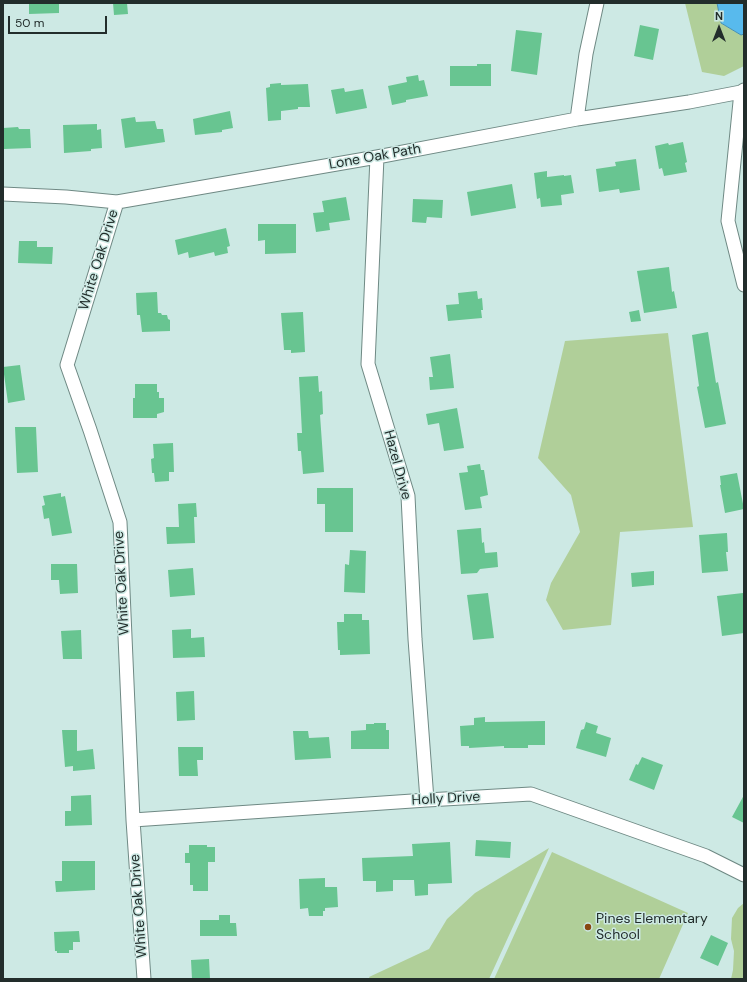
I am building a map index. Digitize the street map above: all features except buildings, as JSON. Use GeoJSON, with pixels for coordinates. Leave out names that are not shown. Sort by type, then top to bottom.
{"type":"FeatureCollection","features":[{"type":"Feature","properties":{"kind":"street"},"geometry":{"type":"LineString","coordinates":[[577,120],[586,54],[597,3]]}},
{"type":"Feature","properties":{"kind":"street"},"geometry":{"type":"LineString","coordinates":[[742,91],[728,221],[744,285]]}},
{"type":"Feature","properties":{"kind":"street","name":"Lone Oak Path"},"geometry":{"type":"LineString","coordinates":[[3,194],[66,197],[117,202],[377,157],[577,120],[690,102],[742,91]]}},
{"type":"Feature","properties":{"kind":"street","name":"Hazel Drive"},"geometry":{"type":"LineString","coordinates":[[377,157],[368,364],[408,496],[415,639],[427,800]]}},
{"type":"Feature","properties":{"kind":"street","name":"White Oak Drive"},"geometry":{"type":"LineString","coordinates":[[117,202],[67,365],[120,522],[133,820],[144,979]]}},
{"type":"Feature","properties":{"kind":"street","name":"Holly Drive"},"geometry":{"type":"LineString","coordinates":[[133,820],[531,794],[706,856],[744,876]]}},
{"type":"Feature","properties":{"kind":"green space"},"geometry":{"type":"Polygon","coordinates":[[[685,3],[717,3],[721,23],[741,35],[744,34],[744,66],[724,76],[702,72],[685,3]]]}},
{"type":"Feature","properties":{"kind":"green space"},"geometry":{"type":"Polygon","coordinates":[[[668,333],[693,527],[620,532],[611,625],[563,630],[546,600],[551,583],[580,532],[571,495],[538,458],[565,341],[668,333]]]}},
{"type":"Feature","properties":{"kind":"green space"},"geometry":{"type":"Polygon","coordinates":[[[549,848],[489,979],[370,979],[369,977],[429,949],[447,919],[475,893],[549,848]]]}},
{"type":"Feature","properties":{"kind":"green space"},"geometry":{"type":"Polygon","coordinates":[[[552,852],[688,913],[659,979],[494,979],[552,852]]]}},
{"type":"Feature","properties":{"kind":"green space"},"geometry":{"type":"Polygon","coordinates":[[[744,903],[744,979],[731,979],[734,951],[731,939],[732,918],[738,908],[744,903]]]}},
{"type":"Feature","properties":{"kind":"water"},"geometry":{"type":"Polygon","coordinates":[[[717,3],[744,3],[744,34],[741,35],[721,23],[717,3]]]}},
{"type":"Feature","properties":{"kind":"place","name":"Pines Elementary School"},"geometry":{"type":"Point","coordinates":[588,927]}}]}
